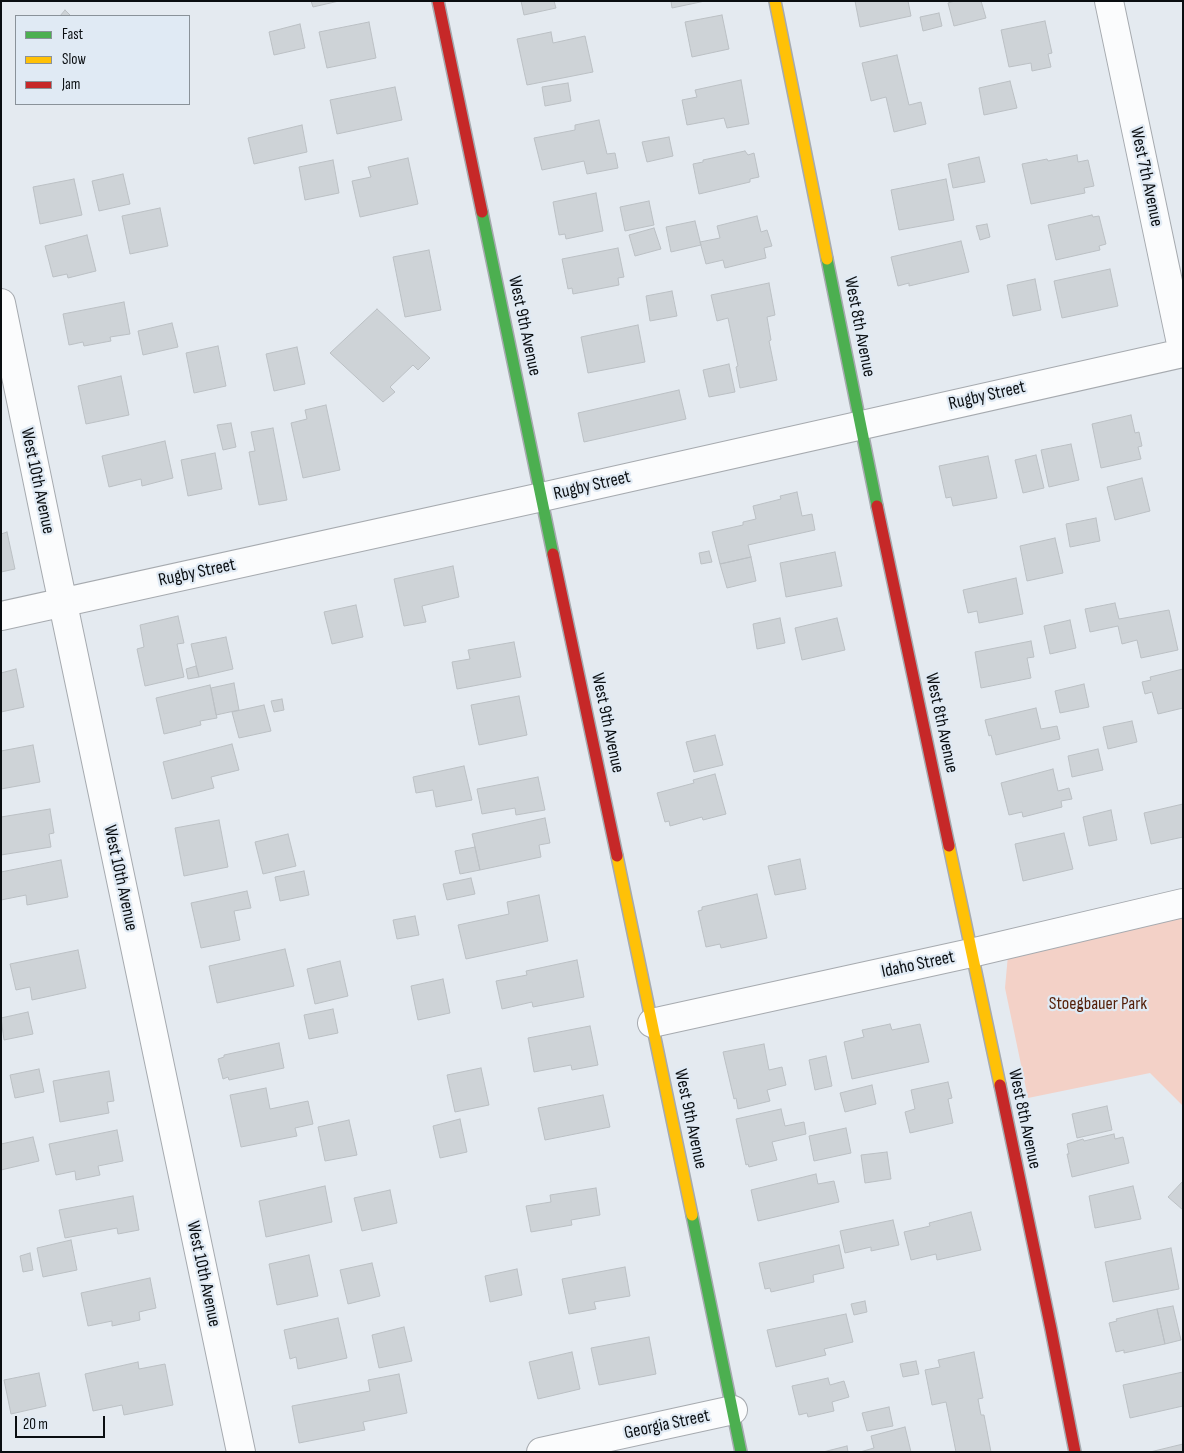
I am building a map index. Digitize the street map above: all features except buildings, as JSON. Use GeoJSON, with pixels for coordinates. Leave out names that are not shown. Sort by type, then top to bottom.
{"type":"FeatureCollection","features":[{"type":"Feature","properties":{"kind":"main road","name":"West 9th Avenue"},"geometry":{"type":"LineString","coordinates":[[438,1],[741,1452]]}},
{"type":"Feature","properties":{"kind":"main road","name":"West 8th Avenue"},"geometry":{"type":"LineString","coordinates":[[775,1],[860,425],[1075,1452]]}},
{"type":"Feature","properties":{"kind":"street","name":"West 7th Avenue"},"geometry":{"type":"LineString","coordinates":[[1109,1],[1183,353]]}},
{"type":"Feature","properties":{"kind":"street","name":"West 10th Avenue"},"geometry":{"type":"LineString","coordinates":[[1,303],[62,603],[241,1452]]}},
{"type":"Feature","properties":{"kind":"street","name":"Rugby Street"},"geometry":{"type":"LineString","coordinates":[[1,616],[1183,353]]}},
{"type":"Feature","properties":{"kind":"street","name":"Idaho Street"},"geometry":{"type":"LineString","coordinates":[[652,1023],[971,953],[1183,903]]}},
{"type":"Feature","properties":{"kind":"street","name":"Georgia Street"},"geometry":{"type":"LineString","coordinates":[[541,1452],[733,1410]]}},
{"type":"Feature","properties":{"kind":"green space","name":"Stoegbauer Park"},"geometry":{"type":"Polygon","coordinates":[[[1183,903],[1183,1106],[1150,1073],[1028,1098],[1005,988],[1009,944],[1183,903]]]}},
{"type":"Feature","properties":{"kind":"traffic: fast"},"geometry":{"type":"LineString","coordinates":[[482,212],[553,554]]}},
{"type":"Feature","properties":{"kind":"traffic: fast"},"geometry":{"type":"LineString","coordinates":[[827,259],[877,506]]}},
{"type":"Feature","properties":{"kind":"traffic: fast"},"geometry":{"type":"LineString","coordinates":[[692,1215],[741,1452]]}},
{"type":"Feature","properties":{"kind":"traffic: slow"},"geometry":{"type":"LineString","coordinates":[[775,1],[827,259]]}},
{"type":"Feature","properties":{"kind":"traffic: slow"},"geometry":{"type":"LineString","coordinates":[[949,846],[1000,1085]]}},
{"type":"Feature","properties":{"kind":"traffic: slow"},"geometry":{"type":"LineString","coordinates":[[617,856],[692,1215]]}},
{"type":"Feature","properties":{"kind":"traffic: jam"},"geometry":{"type":"LineString","coordinates":[[438,1],[482,212]]}},
{"type":"Feature","properties":{"kind":"traffic: jam"},"geometry":{"type":"LineString","coordinates":[[877,506],[949,846]]}},
{"type":"Feature","properties":{"kind":"traffic: jam"},"geometry":{"type":"LineString","coordinates":[[553,554],[617,856]]}},
{"type":"Feature","properties":{"kind":"traffic: jam"},"geometry":{"type":"LineString","coordinates":[[1000,1085],[1075,1452]]}}]}
